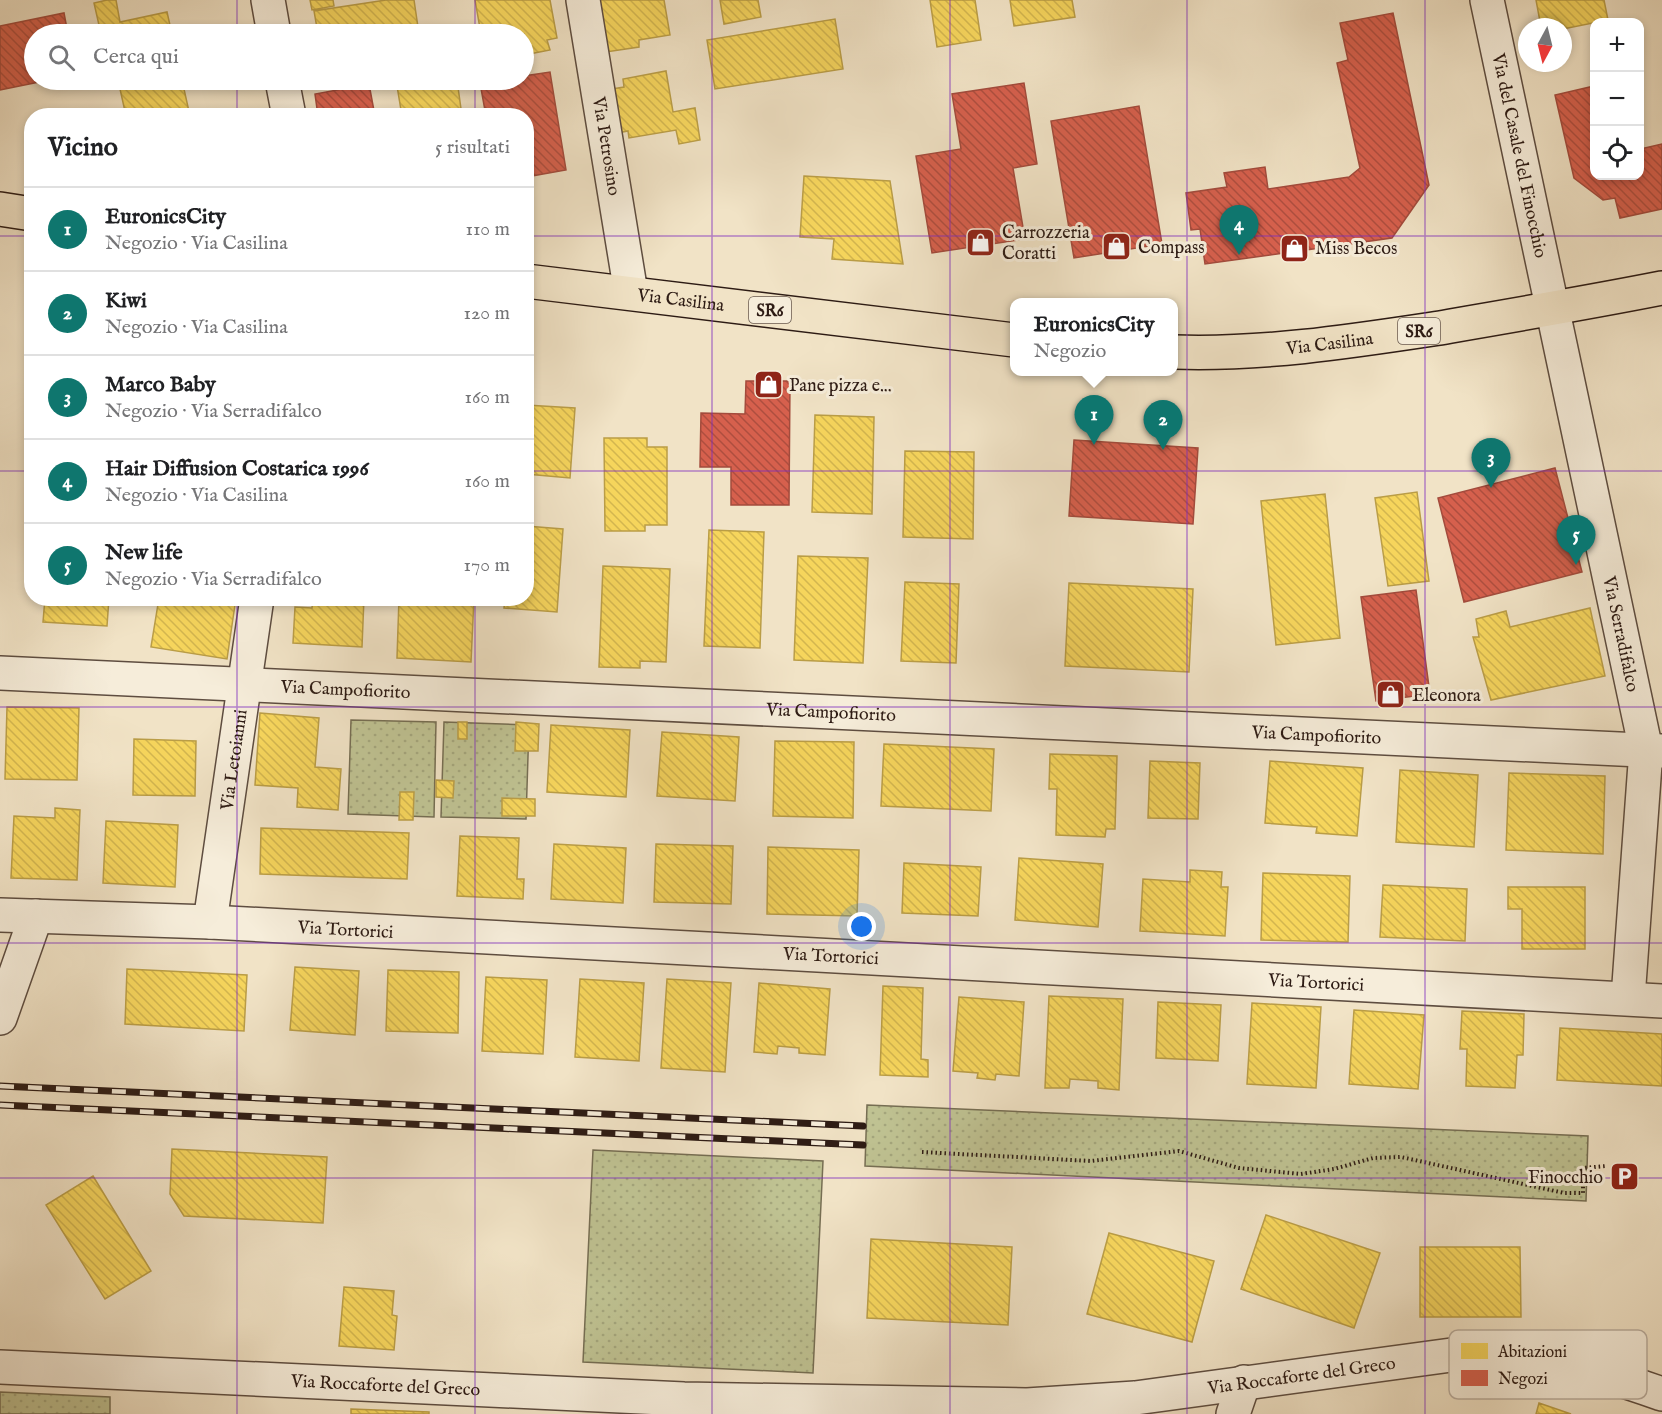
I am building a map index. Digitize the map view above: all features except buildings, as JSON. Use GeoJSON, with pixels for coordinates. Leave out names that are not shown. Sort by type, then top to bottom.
{"type":"FeatureCollection","features":[{"type":"Feature","properties":{"kind":"main road"},"geometry":{"type":"LineString","coordinates":[[0,209],[24,213]]}},
{"type":"Feature","properties":{"kind":"main road","name":"Via Casilina"},"geometry":{"type":"LineString","coordinates":[[534,282],[1010,340]]}},
{"type":"Feature","properties":{"kind":"main road","name":"Via Casilina"},"geometry":{"type":"LineString","coordinates":[[1178,352],[1302,347],[1552,310],[1662,288]]}},
{"type":"Feature","properties":{"kind":"street"},"geometry":{"type":"LineString","coordinates":[[268,0],[272,24]]}},
{"type":"Feature","properties":{"kind":"street","name":"Via Petrosino"},"geometry":{"type":"LineString","coordinates":[[583,0],[632,294]]}},
{"type":"Feature","properties":{"kind":"street","name":"Via del Casale del Finocchio"},"geometry":{"type":"LineString","coordinates":[[1487,0],[1552,310]]}},
{"type":"Feature","properties":{"kind":"street"},"geometry":{"type":"LineString","coordinates":[[284,90],[287,108]]}},
{"type":"Feature","properties":{"kind":"street","name":"Via Serradifalco"},"geometry":{"type":"LineString","coordinates":[[1552,310],[1654,750],[1628,998]]}},
{"type":"Feature","properties":{"kind":"street","name":"Via Letoianni"},"geometry":{"type":"LineString","coordinates":[[210,922],[256,606]]}},
{"type":"Feature","properties":{"kind":"street","name":"Via Campofiorito"},"geometry":{"type":"LineString","coordinates":[[0,673],[1654,750]]}},
{"type":"Feature","properties":{"kind":"street","name":"Via Tortorici"},"geometry":{"type":"LineString","coordinates":[[0,915],[210,922],[1662,1000]]}},
{"type":"Feature","properties":{"kind":"street"},"geometry":{"type":"LineString","coordinates":[[0,1018],[36,916]]}},
{"type":"Feature","properties":{"kind":"street","name":"Via Roccaforte del Greco"},"geometry":{"type":"LineString","coordinates":[[0,1366],[626,1397],[930,1405],[1092,1402],[1449,1355]]}},
{"type":"Feature","properties":{"kind":"street"},"geometry":{"type":"LineString","coordinates":[[1233,1414],[1244,1382]]}},
{"type":"Feature","properties":{"kind":"street","name":"Via Roccaforte del Greco"},"geometry":{"type":"LineString","coordinates":[[1647,1389],[1662,1394]]}},
{"type":"Feature","properties":{"kind":"path"},"geometry":{"type":"LineString","coordinates":[[922,1152],[1091,1161],[1179,1151],[1239,1168],[1301,1174],[1334,1169],[1373,1158],[1401,1157],[1564,1193],[1582,1193],[1583,1168],[1606,1166]]}},
{"type":"Feature","properties":{"kind":"green space"},"geometry":{"type":"Polygon","coordinates":[[[351,720],[436,722],[434,817],[348,814],[351,720]]]}},
{"type":"Feature","properties":{"kind":"green space"},"geometry":{"type":"Polygon","coordinates":[[[444,722],[529,725],[526,819],[441,817],[444,722]]]}},
{"type":"Feature","properties":{"kind":"green space"},"geometry":{"type":"Polygon","coordinates":[[[867,1105],[1588,1136],[1586,1201],[865,1166],[867,1105]]]}},
{"type":"Feature","properties":{"kind":"green space"},"geometry":{"type":"Polygon","coordinates":[[[593,1150],[823,1161],[813,1373],[583,1362],[593,1150]]]}},
{"type":"Feature","properties":{"kind":"green space"},"geometry":{"type":"Polygon","coordinates":[[[0,1392],[110,1397],[110,1414],[0,1414],[0,1392]]]}},
{"type":"Feature","properties":{"kind":"railway"},"geometry":{"type":"LineString","coordinates":[[0,1086],[863,1126]]}},
{"type":"Feature","properties":{"kind":"railway"},"geometry":{"type":"LineString","coordinates":[[0,1105],[863,1145]]}},
{"type":"Feature","properties":{"kind":"place","name":"Carrozzeria Coratti"},"geometry":{"type":"Point","coordinates":[981,242]}},
{"type":"Feature","properties":{"kind":"place","name":"Compass"},"geometry":{"type":"Point","coordinates":[1117,247]}},
{"type":"Feature","properties":{"kind":"place","name":"Miss Becos"},"geometry":{"type":"Point","coordinates":[1294,248]}},
{"type":"Feature","properties":{"kind":"place","name":"Hair Diffusion Costarica 1996"},"geometry":{"type":"Point","coordinates":[1239,255]}},
{"type":"Feature","properties":{"kind":"place","name":"Pane pizza e..."},"geometry":{"type":"Point","coordinates":[768,385]}},
{"type":"Feature","properties":{"kind":"place","name":"EuronicsCity"},"geometry":{"type":"Point","coordinates":[1094,445]}},
{"type":"Feature","properties":{"kind":"place","name":"Kiwi"},"geometry":{"type":"Point","coordinates":[1163,450]}},
{"type":"Feature","properties":{"kind":"place","name":"Marco Baby"},"geometry":{"type":"Point","coordinates":[1491,488]}},
{"type":"Feature","properties":{"kind":"place","name":"New life"},"geometry":{"type":"Point","coordinates":[1576,565]}},
{"type":"Feature","properties":{"kind":"place","name":"Eleonora"},"geometry":{"type":"Point","coordinates":[1391,695]}},
{"type":"Feature","properties":{"kind":"place","name":"Finocchio"},"geometry":{"type":"Point","coordinates":[1624,1177]}}]}
